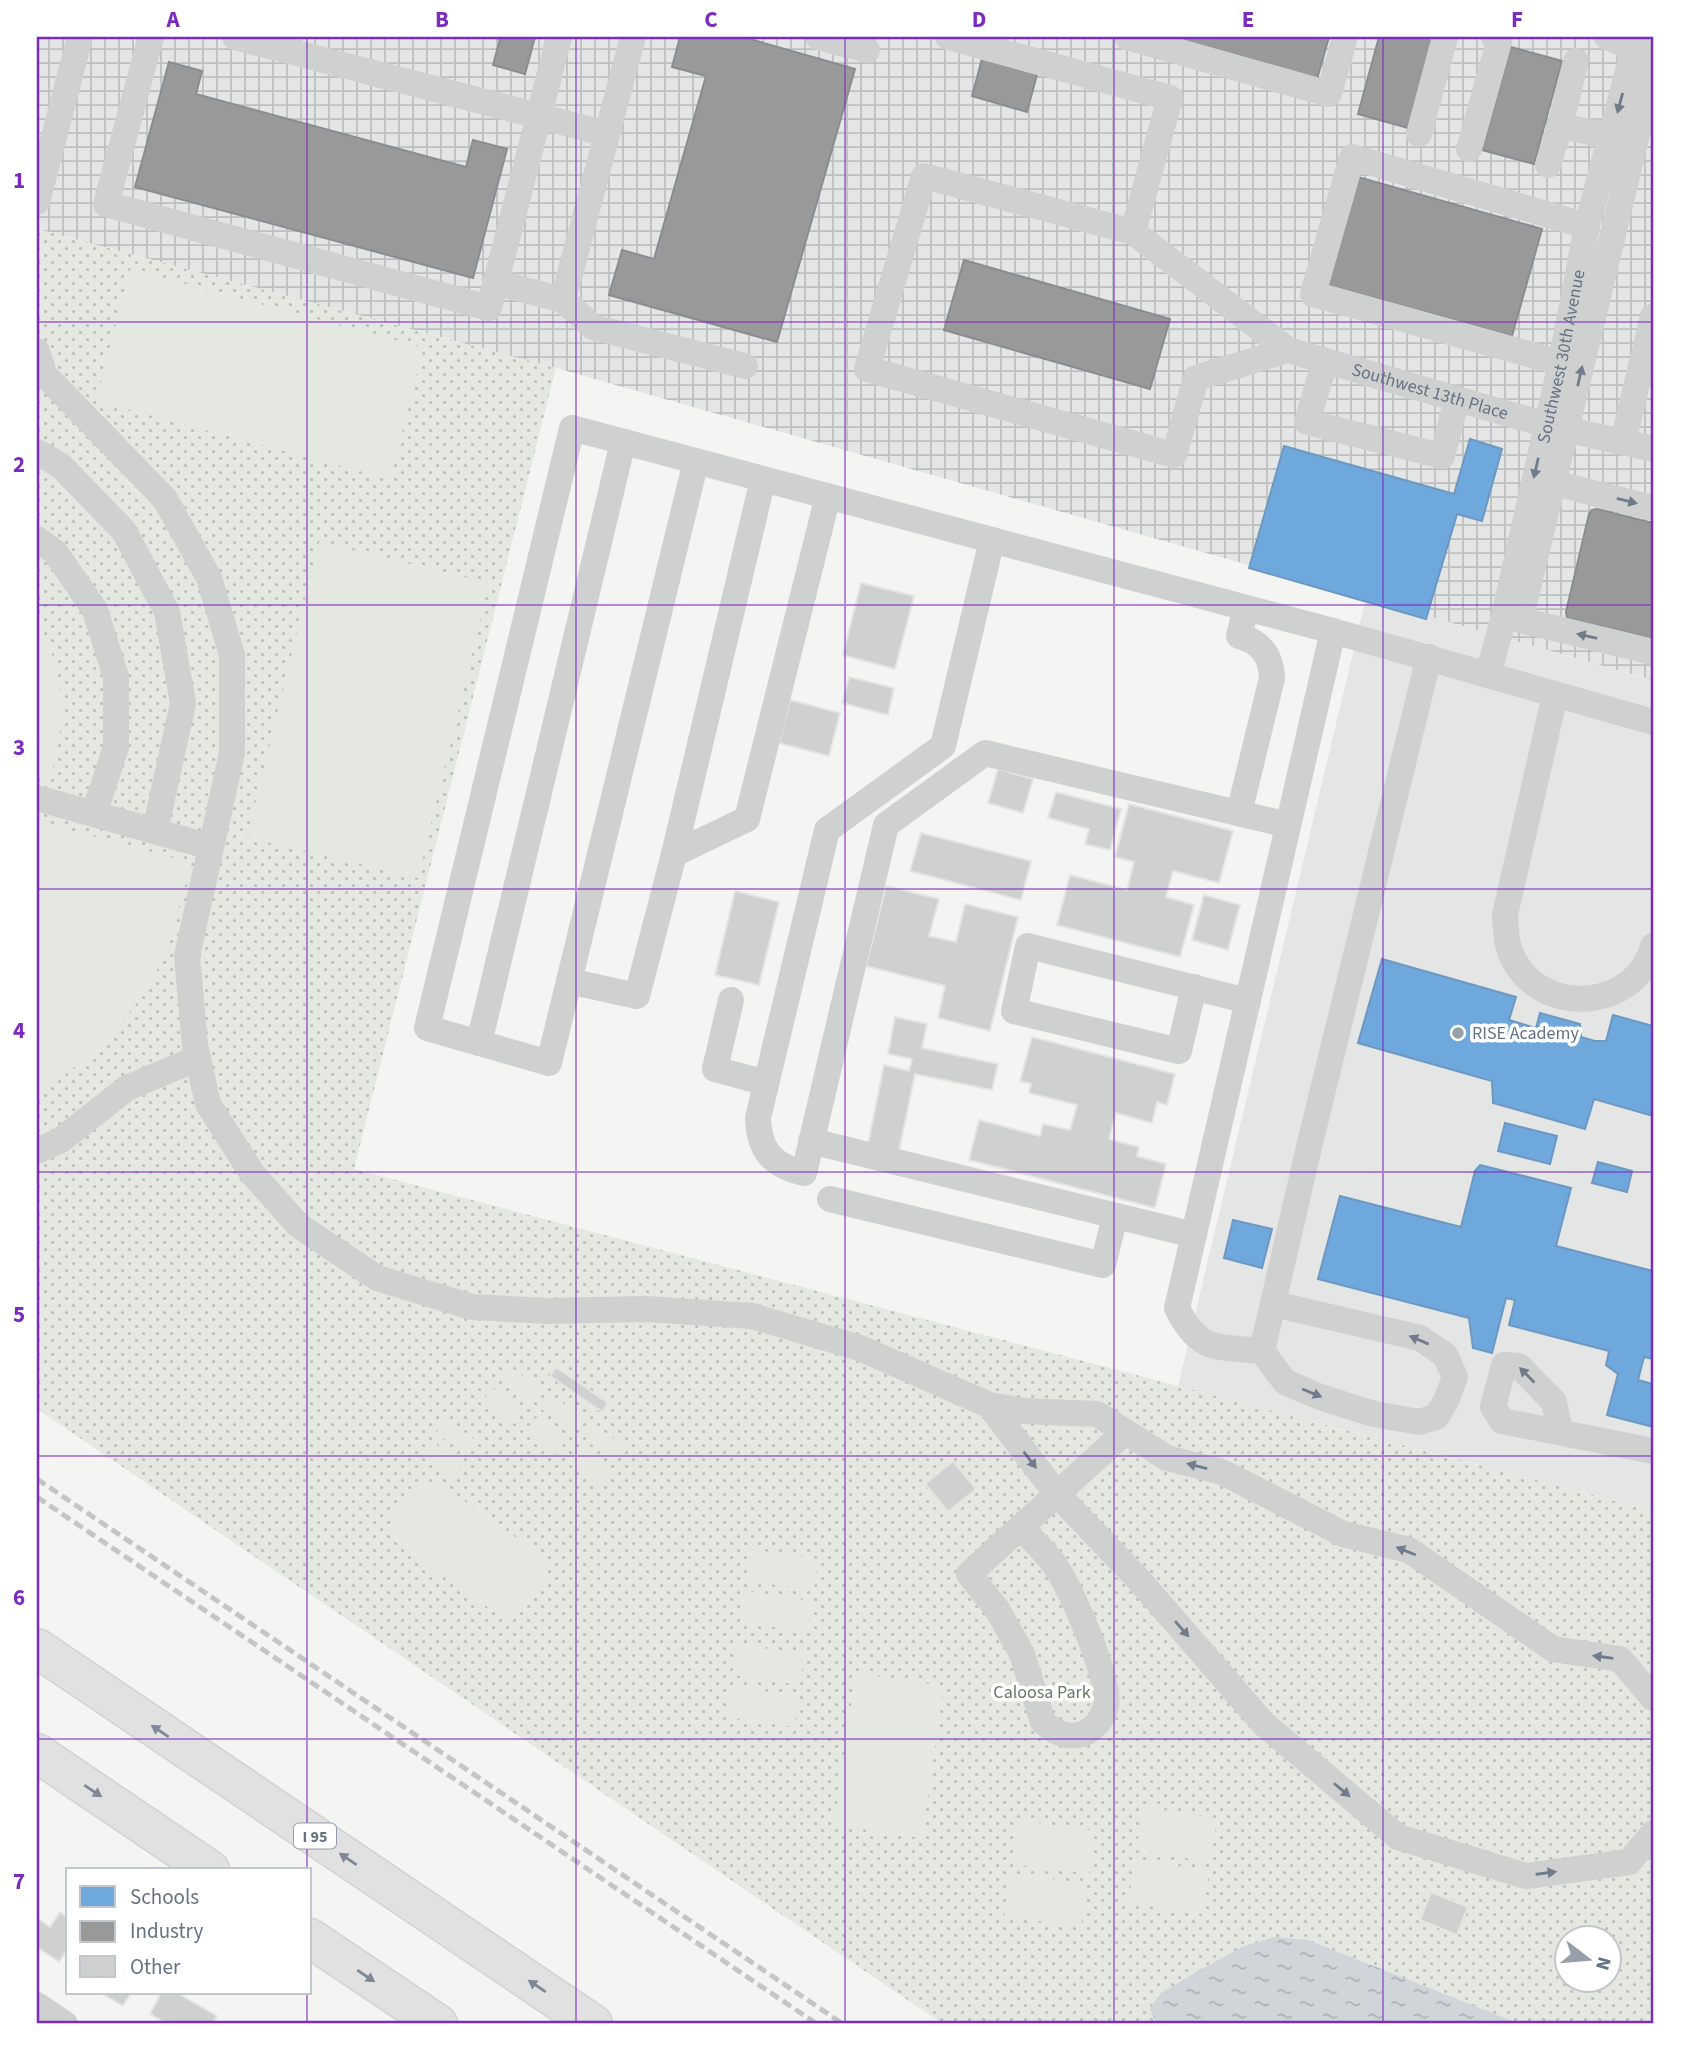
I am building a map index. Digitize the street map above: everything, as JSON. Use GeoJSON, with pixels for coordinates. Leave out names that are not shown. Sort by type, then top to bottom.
{"type":"FeatureCollection","features":[{"type":"Feature","properties":{"kind":"highway","name":"I 95"},"geometry":{"type":"LineString","coordinates":[[37,1648],[593,2024]]}},
{"type":"Feature","properties":{"kind":"highway"},"geometry":{"type":"LineString","coordinates":[[37,1753],[207,1868]]}},
{"type":"Feature","properties":{"kind":"highway"},"geometry":{"type":"LineString","coordinates":[[312,1939],[438,2024]]}},
{"type":"Feature","properties":{"kind":"street"},"geometry":{"type":"LineString","coordinates":[[37,202],[80,37]]}},
{"type":"Feature","properties":{"kind":"street"},"geometry":{"type":"LineString","coordinates":[[151,37],[106,204],[488,308],[559,37]]}},
{"type":"Feature","properties":{"kind":"street"},"geometry":{"type":"LineString","coordinates":[[235,37],[607,134]]}},
{"type":"Feature","properties":{"kind":"street"},"geometry":{"type":"LineString","coordinates":[[563,300],[633,37]]}},
{"type":"Feature","properties":{"kind":"street"},"geometry":{"type":"LineString","coordinates":[[818,37],[867,50]]}},
{"type":"Feature","properties":{"kind":"street"},"geometry":{"type":"LineString","coordinates":[[948,37],[1170,98],[1133,233]]}},
{"type":"Feature","properties":{"kind":"street"},"geometry":{"type":"LineString","coordinates":[[1127,37],[1329,94],[1345,37]]}},
{"type":"Feature","properties":{"kind":"street"},"geometry":{"type":"LineString","coordinates":[[1419,134],[1445,37]]}},
{"type":"Feature","properties":{"kind":"street"},"geometry":{"type":"LineString","coordinates":[[1469,149],[1499,42],[1494,37]]}},
{"type":"Feature","properties":{"kind":"street"},"geometry":{"type":"LineString","coordinates":[[1607,37],[1641,47]]}},
{"type":"Feature","properties":{"kind":"street","name":"Southwest 30th Avenue"},"geometry":{"type":"LineString","coordinates":[[1495,677],[1554,483],[1561,363],[1587,226],[1611,136],[1641,47]]}},
{"type":"Feature","properties":{"kind":"street"},"geometry":{"type":"LineString","coordinates":[[1548,165],[1576,61]]}},
{"type":"Feature","properties":{"kind":"street","name":"Southwest 30th Avenue"},"geometry":{"type":"LineString","coordinates":[[1512,618],[1557,427],[1653,68]]}},
{"type":"Feature","properties":{"kind":"street"},"geometry":{"type":"LineString","coordinates":[[1560,125],[1611,136]]}},
{"type":"Feature","properties":{"kind":"street"},"geometry":{"type":"LineString","coordinates":[[1561,363],[1313,294],[1352,157],[1587,226]]}},
{"type":"Feature","properties":{"kind":"street"},"geometry":{"type":"LineString","coordinates":[[924,176],[1133,233],[1288,350],[1196,377],[1174,455],[867,369],[924,176]]}},
{"type":"Feature","properties":{"kind":"street"},"geometry":{"type":"LineString","coordinates":[[495,282],[563,300],[593,327],[746,366]]}},
{"type":"Feature","properties":{"kind":"street"},"geometry":{"type":"LineString","coordinates":[[1623,442],[1653,316]]}},
{"type":"Feature","properties":{"kind":"street","name":"Southwest 13th Place"},"geometry":{"type":"LineString","coordinates":[[1288,350],[1557,427],[1653,449]]}},
{"type":"Feature","properties":{"kind":"street"},"geometry":{"type":"LineString","coordinates":[[1325,361],[1307,422],[1442,456],[1457,399]]}},
{"type":"Feature","properties":{"kind":"street"},"geometry":{"type":"LineString","coordinates":[[39,368],[165,499],[209,578],[232,654],[232,753],[187,956],[198,1058],[208,1104],[252,1173],[298,1225],[377,1278],[472,1307],[548,1311],[648,1309],[752,1316],[860,1348],[989,1405],[1024,1411],[1097,1415],[1167,1458],[1222,1472],[1343,1534],[1409,1550],[1553,1649],[1620,1659],[1653,1698]]}},
{"type":"Feature","properties":{"kind":"street"},"geometry":{"type":"LineString","coordinates":[[696,461],[549,1063],[427,1028],[572,428],[828,496],[1429,657],[1653,722]]}},
{"type":"Feature","properties":{"kind":"street"},"geometry":{"type":"LineString","coordinates":[[479,1043],[623,442]]}},
{"type":"Feature","properties":{"kind":"street"},"geometry":{"type":"LineString","coordinates":[[37,452],[61,466],[124,531],[167,612],[183,703],[155,831]]}},
{"type":"Feature","properties":{"kind":"street"},"geometry":{"type":"LineString","coordinates":[[569,981],[637,996],[763,479]]}},
{"type":"Feature","properties":{"kind":"street"},"geometry":{"type":"LineString","coordinates":[[1554,483],[1653,508]]}},
{"type":"Feature","properties":{"kind":"street"},"geometry":{"type":"LineString","coordinates":[[674,853],[747,819],[828,496]]}},
{"type":"Feature","properties":{"kind":"street"},"geometry":{"type":"LineString","coordinates":[[37,539],[55,552],[95,610],[116,677],[116,747],[94,814]]}},
{"type":"Feature","properties":{"kind":"street"},"geometry":{"type":"LineString","coordinates":[[992,540],[943,746],[827,830],[758,1118],[764,1149],[775,1161],[788,1170],[804,1173],[886,825],[985,753],[1289,824]]}},
{"type":"Feature","properties":{"kind":"street"},"geometry":{"type":"LineString","coordinates":[[1239,813],[1272,678],[1267,655],[1250,639],[1239,636],[1246,608]]}},
{"type":"Feature","properties":{"kind":"street"},"geometry":{"type":"LineString","coordinates":[[1512,618],[1653,652]]}},
{"type":"Feature","properties":{"kind":"street"},"geometry":{"type":"LineString","coordinates":[[1274,1304],[1420,1338],[1445,1354],[1455,1377],[1446,1401],[1436,1416],[1419,1422],[1374,1414],[1320,1397],[1285,1382],[1262,1351],[1207,1345],[1186,1328],[1177,1308],[1333,631]]}},
{"type":"Feature","properties":{"kind":"street"},"geometry":{"type":"LineString","coordinates":[[1262,1351],[1312,1133],[1429,657]]}},
{"type":"Feature","properties":{"kind":"street"},"geometry":{"type":"LineString","coordinates":[[1555,695],[1505,915],[1506,939],[1515,962],[1530,981],[1550,994],[1574,1000],[1598,999],[1620,990],[1638,974],[1653,946]]}},
{"type":"Feature","properties":{"kind":"street"},"geometry":{"type":"LineString","coordinates":[[37,798],[211,847]]}},
{"type":"Feature","properties":{"kind":"street"},"geometry":{"type":"LineString","coordinates":[[1194,987],[1178,1051],[1014,1011],[1028,946],[1194,987],[1248,1001]]}},
{"type":"Feature","properties":{"kind":"street"},"geometry":{"type":"LineString","coordinates":[[732,1000],[715,1069],[766,1083]]}},
{"type":"Feature","properties":{"kind":"street"},"geometry":{"type":"LineString","coordinates":[[37,1151],[61,1140],[127,1088],[198,1058]]}},
{"type":"Feature","properties":{"kind":"street"},"geometry":{"type":"LineString","coordinates":[[811,1141],[1194,1235]]}},
{"type":"Feature","properties":{"kind":"street"},"geometry":{"type":"LineString","coordinates":[[830,1199],[1103,1265],[1115,1216]]}},
{"type":"Feature","properties":{"kind":"street"},"geometry":{"type":"LineString","coordinates":[[989,1405],[1056,1493],[1139,1580],[1264,1724],[1398,1837],[1526,1876],[1629,1862],[1653,1833]]}},
{"type":"Feature","properties":{"kind":"street"},"geometry":{"type":"LineString","coordinates":[[1560,1431],[1653,1451]]}},
{"type":"Feature","properties":{"kind":"street"},"geometry":{"type":"LineString","coordinates":[[1022,1528],[1055,1566],[1090,1635],[1107,1697],[1101,1719],[1084,1733],[1061,1735],[1043,1722],[1022,1654],[998,1609],[969,1574],[1125,1432]]}},
{"type":"Feature","properties":{"kind":"street"},"geometry":{"type":"LineString","coordinates":[[37,2005],[65,2024]]}},
{"type":"Feature","properties":{"kind":"shaded area"},"geometry":{"type":"Polygon","coordinates":[[[37,37],[1653,37],[1653,680],[556,368],[37,229],[37,37]]]}},
{"type":"Feature","properties":{"kind":"shaded area","name":"RISE Academy"},"geometry":{"type":"Polygon","coordinates":[[[1366,598],[1653,680],[1653,1511],[1178,1386],[1366,598]]]}},
{"type":"Feature","properties":{"kind":"green space","name":"Caloosa Park"},"geometry":{"type":"Polygon","coordinates":[[[37,229],[556,368],[354,1169],[1653,1511],[1653,2024],[943,2024],[37,1409],[37,229]]]}},
{"type":"Feature","properties":{"kind":"green space"},"geometry":{"type":"Polygon","coordinates":[[[130,269],[424,348],[390,479],[96,401],[130,269]]]}},
{"type":"Feature","properties":{"kind":"green space"},"geometry":{"type":"Polygon","coordinates":[[[319,542],[489,583],[418,878],[247,837],[319,542]]]}},
{"type":"Feature","properties":{"kind":"green space"},"geometry":{"type":"Polygon","coordinates":[[[37,619],[54,661],[61,698],[59,736],[50,779],[37,776],[37,619]]]}},
{"type":"Feature","properties":{"kind":"green space"},"geometry":{"type":"Polygon","coordinates":[[[37,821],[192,863],[159,966],[138,1002],[89,1055],[37,1094],[37,821]]]}},
{"type":"Feature","properties":{"kind":"green space"},"geometry":{"type":"Polygon","coordinates":[[[508,1365],[539,1387],[530,1401],[498,1379],[508,1365]]]}},
{"type":"Feature","properties":{"kind":"green space"},"geometry":{"type":"Polygon","coordinates":[[[492,1388],[524,1410],[514,1424],[482,1402],[492,1388]]]}},
{"type":"Feature","properties":{"kind":"green space"},"geometry":{"type":"Polygon","coordinates":[[[551,1395],[583,1417],[573,1431],[541,1409],[551,1395]]]}},
{"type":"Feature","properties":{"kind":"green space"},"geometry":{"type":"Polygon","coordinates":[[[536,1417],[567,1439],[557,1454],[526,1432],[536,1417]]]}},
{"type":"Feature","properties":{"kind":"green space"},"geometry":{"type":"Polygon","coordinates":[[[446,1419],[477,1441],[467,1455],[436,1433],[446,1419]]]}},
{"type":"Feature","properties":{"kind":"green space"},"geometry":{"type":"Polygon","coordinates":[[[594,1425],[626,1447],[616,1461],[585,1440],[594,1425]]]}},
{"type":"Feature","properties":{"kind":"green space"},"geometry":{"type":"Polygon","coordinates":[[[431,1441],[462,1463],[453,1477],[421,1455],[431,1441]]]}},
{"type":"Feature","properties":{"kind":"green space"},"geometry":{"type":"Polygon","coordinates":[[[579,1447],[610,1469],[601,1484],[569,1462],[579,1447]]]}},
{"type":"Feature","properties":{"kind":"green space"},"geometry":{"type":"Polygon","coordinates":[[[425,1482],[443,1486],[542,1556],[547,1569],[546,1577],[526,1608],[511,1616],[495,1612],[400,1547],[394,1539],[392,1529],[396,1510],[409,1493],[425,1482]]]}},
{"type":"Feature","properties":{"kind":"green space"},"geometry":{"type":"Polygon","coordinates":[[[751,1549],[818,1559],[814,1590],[746,1581],[751,1549]]]}},
{"type":"Feature","properties":{"kind":"green space"},"geometry":{"type":"Polygon","coordinates":[[[745,1591],[812,1601],[808,1632],[740,1622],[745,1591]]]}},
{"type":"Feature","properties":{"kind":"green space"},"geometry":{"type":"Polygon","coordinates":[[[737,1644],[804,1654],[800,1685],[732,1675],[737,1644]]]}},
{"type":"Feature","properties":{"kind":"green space"},"geometry":{"type":"Polygon","coordinates":[[[856,1673],[944,1686],[922,1838],[834,1825],[856,1673]]]}},
{"type":"Feature","properties":{"kind":"green space"},"geometry":{"type":"Polygon","coordinates":[[[731,1686],[798,1696],[794,1727],[726,1717],[731,1686]]]}},
{"type":"Feature","properties":{"kind":"green space"},"geometry":{"type":"Polygon","coordinates":[[[1143,1807],[1217,1818],[1211,1862],[1136,1850],[1143,1807]]]}},
{"type":"Feature","properties":{"kind":"green space"},"geometry":{"type":"Polygon","coordinates":[[[1019,1820],[1095,1831],[1089,1874],[1012,1864],[1019,1820]]]}},
{"type":"Feature","properties":{"kind":"green space"},"geometry":{"type":"Polygon","coordinates":[[[1135,1859],[1209,1871],[1202,1914],[1128,1903],[1135,1859]]]}},
{"type":"Feature","properties":{"kind":"green space"},"geometry":{"type":"Polygon","coordinates":[[[1011,1873],[1087,1884],[1081,1927],[1004,1916],[1011,1873]]]}},
{"type":"Feature","properties":{"kind":"water"},"geometry":{"type":"Polygon","coordinates":[[[1275,1937],[1308,1940],[1520,2024],[1156,2023],[1150,2009],[1161,1993],[1244,1946],[1275,1937]]]}},
{"type":"Feature","properties":{"kind":"building: Schools"},"geometry":{"type":"Polygon","coordinates":[[[1470,439],[1502,449],[1482,521],[1457,514],[1426,619],[1249,568],[1284,446],[1454,494],[1470,439]]]}},
{"type":"Feature","properties":{"kind":"building: Schools"},"geometry":{"type":"Polygon","coordinates":[[[1382,959],[1516,997],[1509,1020],[1536,1028],[1540,1013],[1580,1024],[1581,1037],[1595,1041],[1606,1041],[1613,1015],[1653,1026],[1653,1116],[1594,1099],[1585,1129],[1493,1103],[1492,1081],[1358,1043],[1382,959]]]}},
{"type":"Feature","properties":{"kind":"building: Schools"},"geometry":{"type":"Polygon","coordinates":[[[1505,1123],[1557,1136],[1550,1164],[1498,1151],[1505,1123]]]}},
{"type":"Feature","properties":{"kind":"building: Schools"},"geometry":{"type":"Polygon","coordinates":[[[1598,1162],[1632,1171],[1627,1192],[1592,1183],[1598,1162]]]}},
{"type":"Feature","properties":{"kind":"building: Schools"},"geometry":{"type":"Polygon","coordinates":[[[1480,1165],[1571,1188],[1556,1246],[1653,1271],[1653,1359],[1644,1357],[1638,1380],[1653,1384],[1653,1427],[1607,1415],[1618,1374],[1606,1365],[1609,1351],[1509,1325],[1515,1300],[1506,1298],[1492,1353],[1473,1348],[1469,1318],[1318,1279],[1340,1196],[1461,1227],[1475,1171],[1480,1165]]]}},
{"type":"Feature","properties":{"kind":"building: Schools"},"geometry":{"type":"Polygon","coordinates":[[[1233,1220],[1272,1229],[1262,1268],[1224,1258],[1233,1220]]]}},
{"type":"Feature","properties":{"kind":"building: Industry"},"geometry":{"type":"Polygon","coordinates":[[[492,37],[535,37],[525,74],[493,65],[500,39],[492,37]]]}},
{"type":"Feature","properties":{"kind":"building: Industry"},"geometry":{"type":"Polygon","coordinates":[[[680,37],[743,37],[855,69],[777,342],[609,295],[622,250],[654,259],[706,76],[672,67],[680,37]]]}},
{"type":"Feature","properties":{"kind":"building: Industry"},"geometry":{"type":"Polygon","coordinates":[[[1168,37],[1329,37],[1317,79],[1168,37]]]}},
{"type":"Feature","properties":{"kind":"building: Industry"},"geometry":{"type":"Polygon","coordinates":[[[1379,37],[1433,37],[1408,128],[1358,114],[1379,37]]]}},
{"type":"Feature","properties":{"kind":"building: Industry"},"geometry":{"type":"Polygon","coordinates":[[[1511,47],[1562,61],[1534,164],[1482,150],[1511,47]]]}},
{"type":"Feature","properties":{"kind":"building: Industry"},"geometry":{"type":"Polygon","coordinates":[[[983,55],[1038,71],[1027,112],[972,96],[983,55]]]}},
{"type":"Feature","properties":{"kind":"building: Industry"},"geometry":{"type":"Polygon","coordinates":[[[169,62],[202,71],[196,94],[466,167],[473,140],[507,149],[473,278],[135,187],[169,62]]]}},
{"type":"Feature","properties":{"kind":"building: Industry"},"geometry":{"type":"Polygon","coordinates":[[[1358,177],[1542,229],[1512,336],[1327,285],[1358,177]]]}},
{"type":"Feature","properties":{"kind":"building: Industry"},"geometry":{"type":"Polygon","coordinates":[[[964,260],[1170,319],[1150,389],[944,330],[964,260]]]}},
{"type":"Feature","properties":{"kind":"building: Industry"},"geometry":{"type":"Polygon","coordinates":[[[1597,509],[1653,523],[1653,639],[1567,618],[1566,612],[1589,514],[1597,509]]]}},
{"type":"Feature","properties":{"kind":"building: Other"},"geometry":{"type":"Polygon","coordinates":[[[861,583],[914,596],[895,669],[843,655],[861,583]]]}},
{"type":"Feature","properties":{"kind":"building: Other"},"geometry":{"type":"Polygon","coordinates":[[[849,677],[894,688],[888,715],[842,703],[849,677]]]}},
{"type":"Feature","properties":{"kind":"building: Other"},"geometry":{"type":"Polygon","coordinates":[[[790,700],[840,713],[829,756],[779,743],[790,700]]]}},
{"type":"Feature","properties":{"kind":"building: Other"},"geometry":{"type":"Polygon","coordinates":[[[998,769],[1033,779],[1023,813],[988,803],[998,769]]]}},
{"type":"Feature","properties":{"kind":"building: Other"},"geometry":{"type":"Polygon","coordinates":[[[1056,792],[1121,809],[1110,850],[1085,844],[1089,829],[1048,818],[1056,792]]]}},
{"type":"Feature","properties":{"kind":"building: Other"},"geometry":{"type":"Polygon","coordinates":[[[1129,804],[1233,831],[1219,883],[1173,871],[1166,897],[1194,905],[1180,957],[1057,925],[1070,875],[1127,890],[1134,862],[1115,857],[1129,804]]]}},
{"type":"Feature","properties":{"kind":"building: Other"},"geometry":{"type":"Polygon","coordinates":[[[921,833],[1031,861],[1021,900],[910,871],[921,833]]]}},
{"type":"Feature","properties":{"kind":"building: Other"},"geometry":{"type":"Polygon","coordinates":[[[886,886],[939,899],[929,936],[956,942],[965,904],[1018,917],[990,1031],[938,1018],[945,986],[866,966],[886,886]]]}},
{"type":"Feature","properties":{"kind":"building: Other"},"geometry":{"type":"Polygon","coordinates":[[[735,891],[779,902],[759,985],[715,975],[735,891]]]}},
{"type":"Feature","properties":{"kind":"building: Other"},"geometry":{"type":"Polygon","coordinates":[[[1204,895],[1240,905],[1228,950],[1192,940],[1204,895]]]}},
{"type":"Feature","properties":{"kind":"building: Other"},"geometry":{"type":"Polygon","coordinates":[[[895,1017],[927,1024],[922,1048],[998,1064],[992,1090],[915,1074],[899,1151],[868,1144],[884,1065],[909,1071],[912,1059],[888,1054],[895,1017]]]}},
{"type":"Feature","properties":{"kind":"building: Other"},"geometry":{"type":"Polygon","coordinates":[[[1032,1037],[1175,1074],[1167,1105],[1157,1102],[1152,1123],[1116,1113],[1109,1139],[1139,1147],[1137,1156],[1166,1164],[1155,1208],[969,1160],[979,1120],[1040,1136],[1043,1124],[1070,1130],[1077,1105],[1029,1093],[1031,1084],[1020,1081],[1032,1037]]]}},
{"type":"Feature","properties":{"kind":"building: Other"},"geometry":{"type":"Polygon","coordinates":[[[556,1367],[608,1403],[602,1412],[550,1376],[556,1367]]]}},
{"type":"Feature","properties":{"kind":"building: Other"},"geometry":{"type":"Polygon","coordinates":[[[953,1461],[976,1489],[948,1512],[925,1484],[953,1461]]]}},
{"type":"Feature","properties":{"kind":"building: Other"},"geometry":{"type":"Polygon","coordinates":[[[1431,1892],[1468,1907],[1457,1935],[1420,1920],[1431,1892]]]}},
{"type":"Feature","properties":{"kind":"building: Other"},"geometry":{"type":"Polygon","coordinates":[[[60,1912],[66,1916],[66,1951],[59,1962],[37,1947],[37,1918],[50,1927],[60,1912]]]}},
{"type":"Feature","properties":{"kind":"building: Other"},"geometry":{"type":"Polygon","coordinates":[[[103,1994],[130,1994],[123,2006],[103,1994]]]}},
{"type":"Feature","properties":{"kind":"building: Other"},"geometry":{"type":"Polygon","coordinates":[[[160,1994],[179,1994],[217,2016],[212,2024],[168,2024],[150,2014],[160,1994]]]}},
{"type":"Feature","properties":{"kind":"railway"},"geometry":{"type":"LineString","coordinates":[[37,1479],[843,2024]]}},
{"type":"Feature","properties":{"kind":"railway"},"geometry":{"type":"LineString","coordinates":[[37,1497],[817,2024]]}},
{"type":"Feature","properties":{"kind":"place","name":"RISE Academy"},"geometry":{"type":"Point","coordinates":[1458,1033]}}]}
